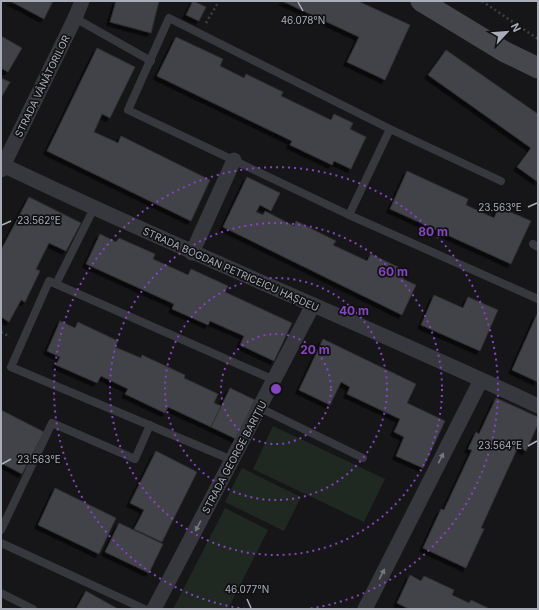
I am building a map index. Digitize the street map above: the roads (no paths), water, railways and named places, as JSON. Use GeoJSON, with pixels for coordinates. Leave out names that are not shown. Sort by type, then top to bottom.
{"type":"FeatureCollection","features":[{"type":"Feature","properties":{"kind":"main road"},"geometry":{"type":"LineString","coordinates":[[421,1],[505,52],[538,68]]}},
{"type":"Feature","properties":{"kind":"main road"},"geometry":{"type":"LineString","coordinates":[[505,52],[538,79]]}},
{"type":"Feature","properties":{"kind":"street","name":"STRADA VÂNĂTORILOR"},"geometry":{"type":"LineString","coordinates":[[2,168],[82,1]]}},
{"type":"Feature","properties":{"kind":"street"},"geometry":{"type":"LineString","coordinates":[[192,253],[234,160]]}},
{"type":"Feature","properties":{"kind":"street","name":"STRADA BOGDAN PETRICEICU HAȘDEU"},"geometry":{"type":"LineString","coordinates":[[2,168],[538,406]]}},
{"type":"Feature","properties":{"kind":"street","name":"STRADA GEORGE BARIȚIU"},"geometry":{"type":"LineString","coordinates":[[154,609],[313,305]]}},
{"type":"Feature","properties":{"kind":"street"},"geometry":{"type":"LineString","coordinates":[[365,609],[481,380]]}},
{"type":"Feature","properties":{"kind":"lane"},"geometry":{"type":"LineString","coordinates":[[75,18],[151,61]]}},
{"type":"Feature","properties":{"kind":"lane"},"geometry":{"type":"LineString","coordinates":[[501,181],[390,129],[169,18],[128,110],[350,215],[538,299]]}},
{"type":"Feature","properties":{"kind":"lane"},"geometry":{"type":"LineString","coordinates":[[350,215],[390,129]]}},
{"type":"Feature","properties":{"kind":"lane"},"geometry":{"type":"LineString","coordinates":[[56,284],[94,208]]}},
{"type":"Feature","properties":{"kind":"lane"},"geometry":{"type":"LineString","coordinates":[[232,460],[11,366],[49,281],[274,380]]}},
{"type":"Feature","properties":{"kind":"lane"},"geometry":{"type":"LineString","coordinates":[[260,408],[363,458]]}},
{"type":"Feature","properties":{"kind":"lane"},"geometry":{"type":"LineString","coordinates":[[1,530],[52,423],[135,459],[150,425]]}},
{"type":"Feature","properties":{"kind":"lane"},"geometry":{"type":"LineString","coordinates":[[1,543],[144,609]]}},
{"type":"Feature","properties":{"kind":"lane"},"geometry":{"type":"LineString","coordinates":[[1,593],[33,609]]}}]}
